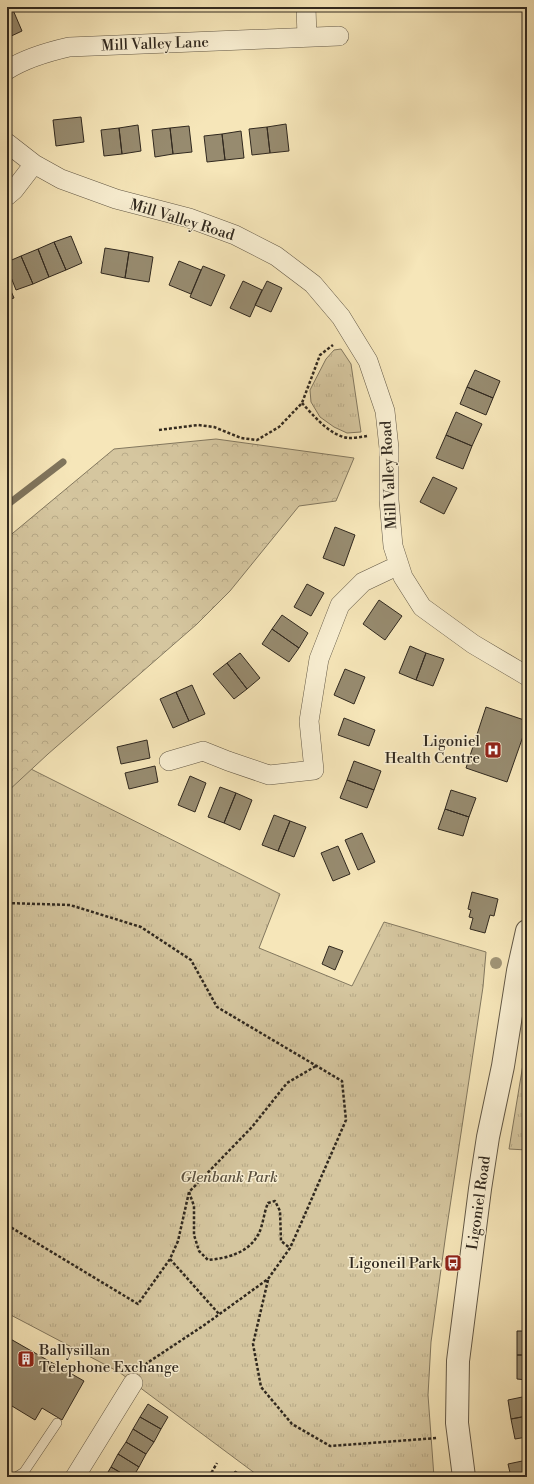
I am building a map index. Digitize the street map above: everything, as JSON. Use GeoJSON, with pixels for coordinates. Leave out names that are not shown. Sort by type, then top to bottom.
{"type":"FeatureCollection","features":[{"type":"Feature","properties":{"kind":"street"},"geometry":{"type":"LineString","coordinates":[[306,7],[307,38]]}},
{"type":"Feature","properties":{"kind":"street","name":"Mill Valley Lane"},"geometry":{"type":"LineString","coordinates":[[7,70],[41,54],[69,47],[340,36]]}},
{"type":"Feature","properties":{"kind":"street","name":"Mill Valley Road"},"geometry":{"type":"LineString","coordinates":[[7,143],[34,164],[61,179],[116,200],[189,218],[235,235],[276,256],[313,284],[342,317],[368,361],[385,411],[389,448],[389,500],[393,546],[403,577],[422,607],[473,644],[527,676]]}},
{"type":"Feature","properties":{"kind":"street"},"geometry":{"type":"LineString","coordinates":[[7,196],[14,190],[34,164]]}},
{"type":"Feature","properties":{"kind":"street"},"geometry":{"type":"LineString","coordinates":[[169,761],[203,751],[269,775],[314,770],[309,721],[319,659],[340,605],[363,582],[399,565]]}},
{"type":"Feature","properties":{"kind":"street","name":"Ligoniel Road"},"geometry":{"type":"LineString","coordinates":[[464,1477],[457,1423],[458,1361],[488,1137],[522,973],[527,931]]}},
{"type":"Feature","properties":{"kind":"street"},"geometry":{"type":"LineString","coordinates":[[75,1477],[133,1383]]}},
{"type":"Feature","properties":{"kind":"lane"},"geometry":{"type":"LineString","coordinates":[[16,1477],[24,1472],[57,1423]]}},
{"type":"Feature","properties":{"kind":"path"},"geometry":{"type":"LineString","coordinates":[[159,430],[198,425],[214,427],[241,438],[257,440],[279,427],[302,403],[320,355],[336,342]]}},
{"type":"Feature","properties":{"kind":"path"},"geometry":{"type":"LineString","coordinates":[[302,403],[318,421],[334,432],[348,438],[369,436]]}},
{"type":"Feature","properties":{"kind":"path"},"geometry":{"type":"LineString","coordinates":[[7,903],[70,905],[141,927],[191,960],[217,1007],[342,1081],[346,1120],[290,1248],[268,1279],[203,1326],[147,1363],[133,1383]]}},
{"type":"Feature","properties":{"kind":"path"},"geometry":{"type":"LineString","coordinates":[[7,1225],[138,1304],[170,1259],[178,1241],[189,1192],[252,1127],[287,1083],[316,1066]]}},
{"type":"Feature","properties":{"kind":"path"},"geometry":{"type":"LineString","coordinates":[[189,1192],[194,1206],[194,1235],[199,1251],[208,1260],[223,1259],[237,1254],[251,1244],[259,1233],[264,1212],[268,1203],[275,1201],[280,1211],[281,1241],[290,1248]]}},
{"type":"Feature","properties":{"kind":"path"},"geometry":{"type":"LineString","coordinates":[[170,1259],[219,1314]]}},
{"type":"Feature","properties":{"kind":"path"},"geometry":{"type":"LineString","coordinates":[[268,1279],[253,1344],[261,1387],[292,1424],[330,1446],[458,1436]]}},
{"type":"Feature","properties":{"kind":"path"},"geometry":{"type":"LineString","coordinates":[[209,1477],[218,1462]]}},
{"type":"Feature","properties":{"kind":"green space"},"geometry":{"type":"Polygon","coordinates":[[[341,349],[351,364],[361,432],[347,433],[334,427],[320,417],[311,402],[310,390],[326,359],[334,350],[341,349]]]}},
{"type":"Feature","properties":{"kind":"green space"},"geometry":{"type":"Polygon","coordinates":[[[216,439],[354,458],[336,501],[299,506],[230,591],[197,624],[48,754],[7,792],[7,538],[114,449],[216,439]]]}},
{"type":"Feature","properties":{"kind":"green space","name":"Glenbank Park"},"geometry":{"type":"Polygon","coordinates":[[[7,757],[280,894],[259,948],[352,986],[384,922],[486,952],[483,987],[431,1342],[428,1395],[434,1477],[260,1477],[119,1372],[7,1313],[7,757]]]}},
{"type":"Feature","properties":{"kind":"green space"},"geometry":{"type":"Polygon","coordinates":[[[527,1040],[527,1150],[509,1149],[527,1040]]]}},
{"type":"Feature","properties":{"kind":"building"},"geometry":{"type":"Polygon","coordinates":[[[7,7],[17,7],[17,8],[7,12],[7,7]]]}},
{"type":"Feature","properties":{"kind":"building"},"geometry":{"type":"Polygon","coordinates":[[[48,7],[69,7],[69,9],[48,10],[48,7]]]}},
{"type":"Feature","properties":{"kind":"building"},"geometry":{"type":"Polygon","coordinates":[[[69,7],[90,7],[90,8],[69,9],[69,7]]]}},
{"type":"Feature","properties":{"kind":"building"},"geometry":{"type":"Polygon","coordinates":[[[13,10],[22,31],[7,38],[7,12],[13,10]]]}},
{"type":"Feature","properties":{"kind":"building"},"geometry":{"type":"Polygon","coordinates":[[[81,117],[84,142],[56,146],[53,120],[81,117]]]}},
{"type":"Feature","properties":{"kind":"building"},"geometry":{"type":"Polygon","coordinates":[[[286,124],[289,151],[270,153],[267,127],[286,124]]]}},
{"type":"Feature","properties":{"kind":"building"},"geometry":{"type":"Polygon","coordinates":[[[138,125],[141,151],[122,154],[119,128],[138,125]]]}},
{"type":"Feature","properties":{"kind":"building"},"geometry":{"type":"Polygon","coordinates":[[[189,126],[192,152],[173,154],[170,128],[189,126]]]}},
{"type":"Feature","properties":{"kind":"building"},"geometry":{"type":"Polygon","coordinates":[[[267,127],[270,153],[252,155],[249,129],[267,127]]]}},
{"type":"Feature","properties":{"kind":"building"},"geometry":{"type":"Polygon","coordinates":[[[119,128],[122,154],[104,156],[101,130],[119,128]]]}},
{"type":"Feature","properties":{"kind":"building"},"geometry":{"type":"Polygon","coordinates":[[[170,128],[173,154],[155,157],[152,130],[170,128]]]}},
{"type":"Feature","properties":{"kind":"building"},"geometry":{"type":"Polygon","coordinates":[[[241,131],[244,158],[225,160],[222,134],[241,131]]]}},
{"type":"Feature","properties":{"kind":"building"},"geometry":{"type":"Polygon","coordinates":[[[222,134],[225,160],[207,162],[204,136],[222,134]]]}},
{"type":"Feature","properties":{"kind":"building"},"geometry":{"type":"Polygon","coordinates":[[[71,236],[82,263],[66,270],[54,242],[71,236]]]}},
{"type":"Feature","properties":{"kind":"building"},"geometry":{"type":"Polygon","coordinates":[[[54,242],[66,270],[49,277],[38,249],[54,242]]]}},
{"type":"Feature","properties":{"kind":"building"},"geometry":{"type":"Polygon","coordinates":[[[105,248],[129,252],[125,278],[101,273],[105,248]]]}},
{"type":"Feature","properties":{"kind":"building"},"geometry":{"type":"Polygon","coordinates":[[[38,249],[49,277],[33,284],[21,256],[38,249]]]}},
{"type":"Feature","properties":{"kind":"building"},"geometry":{"type":"Polygon","coordinates":[[[129,252],[153,257],[149,282],[125,278],[129,252]]]}},
{"type":"Feature","properties":{"kind":"building"},"geometry":{"type":"Polygon","coordinates":[[[21,256],[33,284],[16,290],[7,267],[7,262],[21,256]]]}},
{"type":"Feature","properties":{"kind":"building"},"geometry":{"type":"Polygon","coordinates":[[[179,261],[201,270],[191,294],[169,285],[179,261]]]}},
{"type":"Feature","properties":{"kind":"building"},"geometry":{"type":"Polygon","coordinates":[[[203,266],[225,275],[211,306],[190,297],[203,266]]]}},
{"type":"Feature","properties":{"kind":"building"},"geometry":{"type":"Polygon","coordinates":[[[243,281],[262,290],[250,317],[230,308],[243,281]]]}},
{"type":"Feature","properties":{"kind":"building"},"geometry":{"type":"Polygon","coordinates":[[[267,281],[282,288],[271,312],[255,305],[267,281]]]}},
{"type":"Feature","properties":{"kind":"building"},"geometry":{"type":"Polygon","coordinates":[[[7,282],[14,298],[7,300],[7,282]]]}},
{"type":"Feature","properties":{"kind":"building"},"geometry":{"type":"Polygon","coordinates":[[[475,370],[500,381],[493,398],[467,387],[475,370]]]}},
{"type":"Feature","properties":{"kind":"building"},"geometry":{"type":"Polygon","coordinates":[[[467,387],[493,398],[486,415],[460,404],[467,387]]]}},
{"type":"Feature","properties":{"kind":"building"},"geometry":{"type":"Polygon","coordinates":[[[456,412],[482,424],[472,446],[446,435],[456,412]]]}},
{"type":"Feature","properties":{"kind":"building"},"geometry":{"type":"Polygon","coordinates":[[[446,435],[472,446],[463,469],[436,458],[446,435]]]}},
{"type":"Feature","properties":{"kind":"building"},"geometry":{"type":"Polygon","coordinates":[[[433,477],[457,488],[444,514],[420,502],[433,477]]]}},
{"type":"Feature","properties":{"kind":"building"},"geometry":{"type":"Polygon","coordinates":[[[335,527],[355,535],[344,566],[323,558],[335,527]]]}},
{"type":"Feature","properties":{"kind":"building"},"geometry":{"type":"Polygon","coordinates":[[[307,584],[324,593],[311,616],[294,607],[307,584]]]}},
{"type":"Feature","properties":{"kind":"building"},"geometry":{"type":"Polygon","coordinates":[[[379,600],[402,616],[385,640],[363,624],[379,600]]]}},
{"type":"Feature","properties":{"kind":"building"},"geometry":{"type":"Polygon","coordinates":[[[282,615],[308,633],[299,648],[272,629],[282,615]]]}},
{"type":"Feature","properties":{"kind":"building"},"geometry":{"type":"Polygon","coordinates":[[[272,629],[299,648],[289,662],[262,644],[272,629]]]}},
{"type":"Feature","properties":{"kind":"building"},"geometry":{"type":"Polygon","coordinates":[[[410,646],[426,653],[416,680],[399,673],[410,646]]]}},
{"type":"Feature","properties":{"kind":"building"},"geometry":{"type":"Polygon","coordinates":[[[240,653],[260,678],[247,689],[227,663],[240,653]]]}},
{"type":"Feature","properties":{"kind":"building"},"geometry":{"type":"Polygon","coordinates":[[[426,653],[444,659],[433,686],[416,680],[426,653]]]}},
{"type":"Feature","properties":{"kind":"building"},"geometry":{"type":"Polygon","coordinates":[[[227,663],[247,689],[234,699],[213,674],[227,663]]]}},
{"type":"Feature","properties":{"kind":"building"},"geometry":{"type":"Polygon","coordinates":[[[345,669],[365,677],[354,704],[334,695],[345,669]]]}},
{"type":"Feature","properties":{"kind":"building"},"geometry":{"type":"Polygon","coordinates":[[[192,685],[205,714],[189,721],[176,692],[192,685]]]}},
{"type":"Feature","properties":{"kind":"building"},"geometry":{"type":"Polygon","coordinates":[[[176,692],[189,721],[173,728],[160,699],[176,692]]]}},
{"type":"Feature","properties":{"kind":"building"},"geometry":{"type":"Polygon","coordinates":[[[486,707],[527,721],[527,725],[507,782],[466,768],[486,707]]]}},
{"type":"Feature","properties":{"kind":"building"},"geometry":{"type":"Polygon","coordinates":[[[344,718],[375,730],[369,746],[338,735],[344,718]]]}},
{"type":"Feature","properties":{"kind":"building"},"geometry":{"type":"Polygon","coordinates":[[[147,740],[150,758],[121,764],[117,747],[147,740]]]}},
{"type":"Feature","properties":{"kind":"building"},"geometry":{"type":"Polygon","coordinates":[[[354,761],[381,771],[374,790],[347,780],[354,761]]]}},
{"type":"Feature","properties":{"kind":"building"},"geometry":{"type":"Polygon","coordinates":[[[155,766],[158,782],[129,789],[125,773],[155,766]]]}},
{"type":"Feature","properties":{"kind":"building"},"geometry":{"type":"Polygon","coordinates":[[[190,776],[206,783],[195,812],[178,805],[190,776]]]}},
{"type":"Feature","properties":{"kind":"building"},"geometry":{"type":"Polygon","coordinates":[[[347,780],[374,790],[367,808],[340,798],[347,780]]]}},
{"type":"Feature","properties":{"kind":"building"},"geometry":{"type":"Polygon","coordinates":[[[220,787],[236,793],[224,823],[208,817],[220,787]]]}},
{"type":"Feature","properties":{"kind":"building"},"geometry":{"type":"Polygon","coordinates":[[[451,790],[476,798],[469,817],[445,809],[451,790]]]}},
{"type":"Feature","properties":{"kind":"building"},"geometry":{"type":"Polygon","coordinates":[[[236,793],[252,800],[240,830],[224,823],[236,793]]]}},
{"type":"Feature","properties":{"kind":"building"},"geometry":{"type":"Polygon","coordinates":[[[445,809],[469,817],[463,836],[438,829],[445,809]]]}},
{"type":"Feature","properties":{"kind":"building"},"geometry":{"type":"Polygon","coordinates":[[[274,815],[290,821],[278,851],[262,845],[274,815]]]}},
{"type":"Feature","properties":{"kind":"building"},"geometry":{"type":"Polygon","coordinates":[[[290,821],[306,827],[294,857],[278,851],[290,821]]]}},
{"type":"Feature","properties":{"kind":"building"},"geometry":{"type":"Polygon","coordinates":[[[362,833],[375,862],[358,870],[345,840],[362,833]]]}},
{"type":"Feature","properties":{"kind":"building"},"geometry":{"type":"Polygon","coordinates":[[[338,846],[350,874],[333,881],[321,853],[338,846]]]}},
{"type":"Feature","properties":{"kind":"building"},"geometry":{"type":"Polygon","coordinates":[[[472,892],[498,899],[494,916],[490,915],[485,933],[470,929],[473,918],[469,917],[471,910],[468,909],[472,892]]]}},
{"type":"Feature","properties":{"kind":"building"},"geometry":{"type":"Polygon","coordinates":[[[329,946],[343,951],[335,970],[322,964],[329,946]]]}},
{"type":"Feature","properties":{"kind":"building"},"geometry":{"type":"Polygon","coordinates":[[[527,1274],[527,1296],[526,1296],[527,1274]]]}},
{"type":"Feature","properties":{"kind":"building"},"geometry":{"type":"Polygon","coordinates":[[[526,1296],[527,1316],[525,1316],[526,1296]]]}},
{"type":"Feature","properties":{"kind":"building"},"geometry":{"type":"Polygon","coordinates":[[[517,1331],[527,1331],[527,1355],[517,1355],[517,1331]]]}},
{"type":"Feature","properties":{"kind":"building","name":"Ballysillan Telephone Exchange"},"geometry":{"type":"Polygon","coordinates":[[[7,1337],[84,1381],[62,1420],[42,1408],[35,1420],[7,1403],[7,1337]]]}},
{"type":"Feature","properties":{"kind":"building"},"geometry":{"type":"Polygon","coordinates":[[[517,1355],[527,1355],[527,1380],[517,1379],[517,1355]]]}},
{"type":"Feature","properties":{"kind":"building"},"geometry":{"type":"Polygon","coordinates":[[[527,1396],[527,1416],[511,1419],[508,1400],[527,1396]]]}},
{"type":"Feature","properties":{"kind":"building"},"geometry":{"type":"Polygon","coordinates":[[[148,1404],[168,1417],[161,1429],[140,1417],[148,1404]]]}},
{"type":"Feature","properties":{"kind":"building"},"geometry":{"type":"Polygon","coordinates":[[[527,1416],[527,1437],[515,1439],[511,1419],[527,1416]]]}},
{"type":"Feature","properties":{"kind":"building"},"geometry":{"type":"Polygon","coordinates":[[[140,1417],[161,1429],[154,1442],[133,1429],[140,1417]]]}},
{"type":"Feature","properties":{"kind":"building"},"geometry":{"type":"Polygon","coordinates":[[[133,1429],[154,1442],[146,1454],[126,1442],[133,1429]]]}},
{"type":"Feature","properties":{"kind":"building"},"geometry":{"type":"Polygon","coordinates":[[[126,1442],[146,1454],[139,1467],[118,1454],[126,1442]]]}},
{"type":"Feature","properties":{"kind":"building"},"geometry":{"type":"Polygon","coordinates":[[[118,1454],[139,1467],[133,1477],[128,1477],[111,1467],[118,1454]]]}},
{"type":"Feature","properties":{"kind":"building"},"geometry":{"type":"Polygon","coordinates":[[[527,1460],[527,1477],[511,1477],[508,1464],[527,1460]]]}},
{"type":"Feature","properties":{"kind":"building"},"geometry":{"type":"Polygon","coordinates":[[[111,1467],[128,1477],[105,1477],[111,1467]]]}},
{"type":"Feature","properties":{"kind":"building"},"geometry":{"type":"Polygon","coordinates":[[[235,1471],[246,1477],[232,1477],[235,1471]]]}},
{"type":"Feature","properties":{"kind":"waterway"},"geometry":{"type":"LineString","coordinates":[[7,505],[63,462]]}},
{"type":"Feature","properties":{"kind":"place","name":"Ligoniel Health Centre"},"geometry":{"type":"Point","coordinates":[493,750]}},
{"type":"Feature","properties":{"kind":"place","name":"Ligoneil Park"},"geometry":{"type":"Point","coordinates":[453,1263]}},
{"type":"Feature","properties":{"kind":"place","name":"Ballysillan Telephone Exchange"},"geometry":{"type":"Point","coordinates":[26,1359]}}]}
